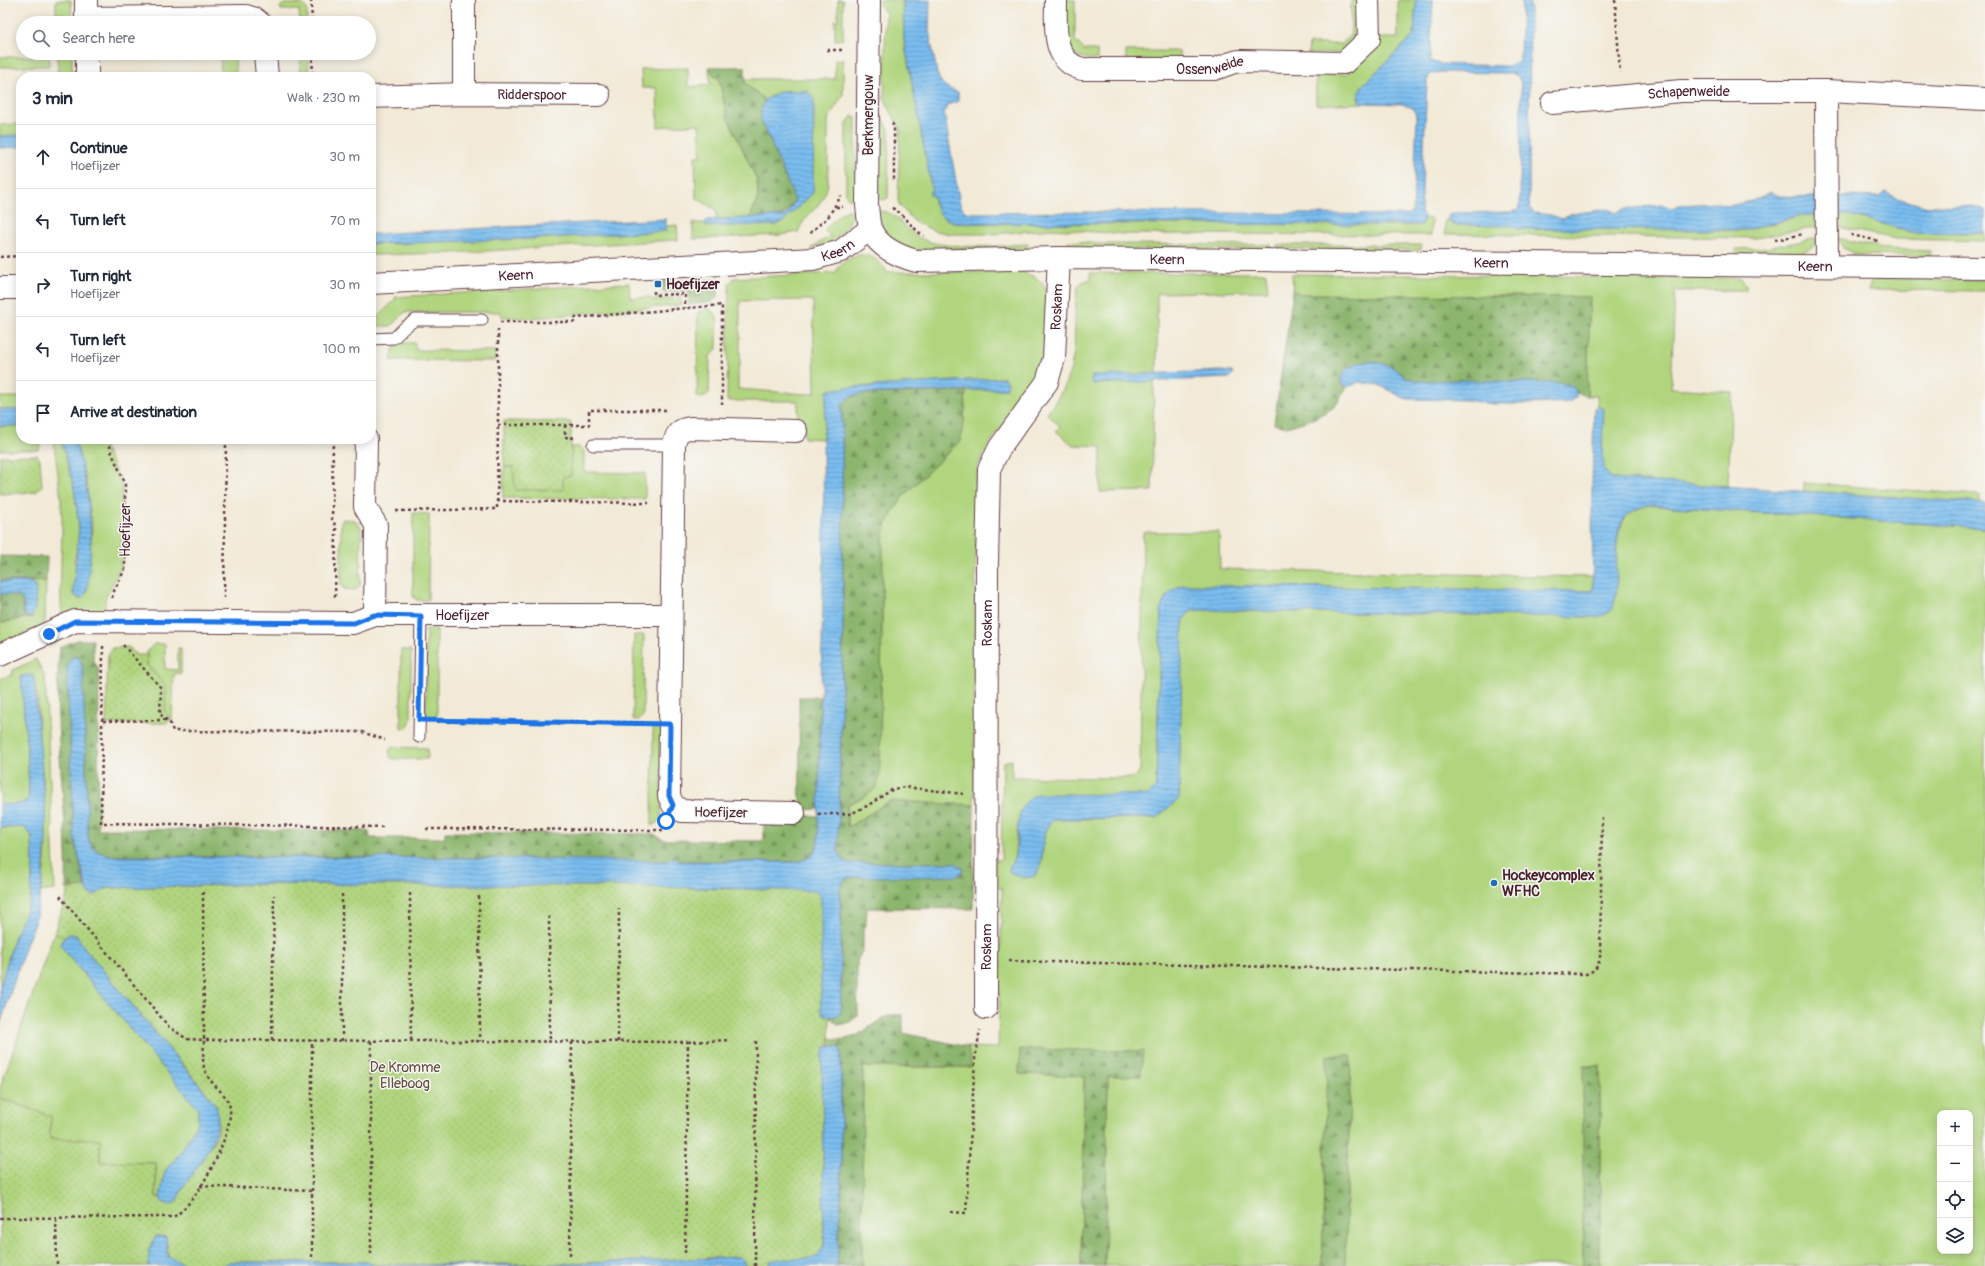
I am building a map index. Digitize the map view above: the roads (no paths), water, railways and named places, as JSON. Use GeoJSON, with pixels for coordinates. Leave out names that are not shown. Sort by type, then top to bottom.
{"type":"FeatureCollection","features":[{"type":"Feature","properties":{"kind":"street"},"geometry":{"type":"LineString","coordinates":[[464,0],[464,94]]}},
{"type":"Feature","properties":{"kind":"street","name":"Berkmergouw"},"geometry":{"type":"LineString","coordinates":[[869,0],[867,205],[870,229]]}},
{"type":"Feature","properties":{"kind":"street","name":"Ossenweide"},"geometry":{"type":"LineString","coordinates":[[1056,0],[1056,40],[1060,51],[1071,64],[1082,69],[1214,69],[1223,67],[1230,62],[1240,61],[1344,63],[1369,39],[1368,0]]}},
{"type":"Feature","properties":{"kind":"street"},"geometry":{"type":"LineString","coordinates":[[86,14],[246,16]]}},
{"type":"Feature","properties":{"kind":"street"},"geometry":{"type":"LineString","coordinates":[[87,60],[87,72]]}},
{"type":"Feature","properties":{"kind":"street"},"geometry":{"type":"LineString","coordinates":[[266,60],[267,72]]}},
{"type":"Feature","properties":{"kind":"street","name":"Schapenweide"},"geometry":{"type":"LineString","coordinates":[[1552,103],[1680,91],[1826,91],[1985,99]]}},
{"type":"Feature","properties":{"kind":"street"},"geometry":{"type":"LineString","coordinates":[[1826,91],[1828,218],[1827,265]]}},
{"type":"Feature","properties":{"kind":"street","name":"Ridderspoor"},"geometry":{"type":"LineString","coordinates":[[376,97],[464,94],[599,95]]}},
{"type":"Feature","properties":{"kind":"street","name":"Keern"},"geometry":{"type":"LineString","coordinates":[[376,284],[813,260],[841,251],[870,229],[878,241],[888,249],[900,256],[916,261],[1059,258],[1827,265],[1985,268]]}},
{"type":"Feature","properties":{"kind":"street","name":"Roskam"},"geometry":{"type":"LineString","coordinates":[[986,1008],[987,549],[989,469],[1000,447],[1047,382],[1052,370],[1054,358],[1059,258]]}},
{"type":"Feature","properties":{"kind":"street"},"geometry":{"type":"LineString","coordinates":[[0,288],[16,288]]}},
{"type":"Feature","properties":{"kind":"street"},"geometry":{"type":"LineString","coordinates":[[671,615],[674,446],[676,436],[682,429],[796,431]]}},
{"type":"Feature","properties":{"kind":"street"},"geometry":{"type":"LineString","coordinates":[[366,444],[365,507],[376,525],[374,615]]}},
{"type":"Feature","properties":{"kind":"street","name":"Hoefijzer"},"geometry":{"type":"LineString","coordinates":[[0,655],[75,621],[354,623],[374,615],[671,615],[669,796],[673,805],[682,811],[802,813]]}},
{"type":"Feature","properties":{"kind":"lane"},"geometry":{"type":"LineString","coordinates":[[376,339],[394,338],[415,320],[482,320]]}},
{"type":"Feature","properties":{"kind":"lane"},"geometry":{"type":"LineString","coordinates":[[593,445],[674,446]]}},
{"type":"Feature","properties":{"kind":"lane","name":"Hoefijzer"},"geometry":{"type":"LineString","coordinates":[[419,737],[421,616]]}},
{"type":"Feature","properties":{"kind":"water"},"geometry":{"type":"Polygon","coordinates":[[[903,0],[930,0],[929,31],[937,73],[944,86],[958,92],[958,101],[947,105],[944,113],[960,204],[964,211],[970,213],[1114,212],[1407,215],[1413,211],[1417,116],[1413,108],[1402,104],[1361,103],[1358,94],[1362,86],[1414,35],[1416,0],[1433,0],[1430,61],[1440,64],[1508,66],[1519,62],[1522,0],[1530,0],[1529,202],[1530,208],[1534,213],[1551,215],[1562,219],[1570,214],[1608,209],[1616,213],[1624,209],[1663,205],[1671,208],[1679,205],[1719,203],[1728,206],[1752,201],[1771,192],[1779,196],[1818,197],[1817,215],[1805,215],[1747,230],[1518,229],[1514,226],[1454,225],[1448,220],[1448,216],[1453,213],[1511,212],[1518,210],[1520,203],[1521,84],[1518,76],[1510,73],[1439,72],[1430,74],[1427,81],[1421,212],[1424,216],[1421,225],[956,223],[946,219],[940,214],[933,196],[930,195],[930,191],[932,191],[904,40],[903,0]]]}},
{"type":"Feature","properties":{"kind":"water"},"geometry":{"type":"Polygon","coordinates":[[[781,91],[807,91],[814,98],[813,193],[783,222],[776,225],[706,226],[705,221],[708,220],[783,216],[788,213],[795,200],[761,119],[761,111],[765,100],[781,91]]]}},
{"type":"Feature","properties":{"kind":"water"},"geometry":{"type":"Polygon","coordinates":[[[16,135],[16,147],[0,148],[0,136],[16,135]]]}},
{"type":"Feature","properties":{"kind":"water"},"geometry":{"type":"Polygon","coordinates":[[[1885,192],[1897,198],[1928,207],[1939,205],[1977,207],[1985,210],[1985,233],[1912,232],[1851,215],[1840,215],[1840,196],[1879,197],[1885,192]]]}},
{"type":"Feature","properties":{"kind":"water"},"geometry":{"type":"Polygon","coordinates":[[[666,219],[666,231],[528,239],[376,244],[376,234],[666,219]]]}},
{"type":"Feature","properties":{"kind":"water"},"geometry":{"type":"Polygon","coordinates":[[[1370,361],[1391,366],[1406,377],[1416,381],[1463,380],[1561,383],[1572,386],[1577,393],[1576,398],[1569,402],[1494,404],[1466,400],[1406,399],[1379,385],[1358,382],[1350,386],[1341,384],[1341,378],[1346,370],[1354,365],[1370,361]]]}},
{"type":"Feature","properties":{"kind":"water"},"geometry":{"type":"Polygon","coordinates":[[[1221,371],[1232,372],[1233,375],[1229,378],[1093,384],[1091,382],[1092,376],[1221,371]]]}},
{"type":"Feature","properties":{"kind":"water"},"geometry":{"type":"Polygon","coordinates":[[[1004,378],[1008,383],[1006,389],[861,394],[850,397],[842,405],[843,632],[838,851],[844,861],[849,863],[954,863],[963,868],[963,870],[958,876],[852,877],[844,880],[839,891],[841,913],[841,1013],[839,1015],[828,1016],[821,1011],[821,897],[816,891],[621,886],[266,884],[106,888],[95,895],[91,895],[87,891],[74,836],[67,665],[73,656],[77,657],[81,661],[83,672],[88,837],[95,849],[107,854],[116,856],[667,861],[674,857],[678,861],[794,862],[807,859],[814,854],[818,841],[824,541],[823,439],[827,391],[841,388],[1004,378]]]}},
{"type":"Feature","properties":{"kind":"water"},"geometry":{"type":"Polygon","coordinates":[[[1598,407],[1604,409],[1602,453],[1605,472],[1613,479],[1985,503],[1985,528],[1647,505],[1628,514],[1621,524],[1618,536],[1617,579],[1614,603],[1609,612],[1602,616],[1192,610],[1188,613],[1183,622],[1179,799],[1156,818],[1056,819],[1050,823],[1046,829],[1041,861],[1035,876],[1024,878],[1009,872],[1016,852],[1021,812],[1029,799],[1037,794],[1148,795],[1156,787],[1161,611],[1165,598],[1178,587],[1183,585],[1593,591],[1592,488],[1594,408],[1598,407]]]}},
{"type":"Feature","properties":{"kind":"water"},"geometry":{"type":"Polygon","coordinates":[[[0,409],[16,410],[16,426],[0,426],[0,409]]]}},
{"type":"Feature","properties":{"kind":"water"},"geometry":{"type":"Polygon","coordinates":[[[62,444],[76,444],[89,505],[91,538],[88,586],[86,593],[82,598],[78,598],[73,594],[79,527],[74,487],[62,444]]]}},
{"type":"Feature","properties":{"kind":"water"},"geometry":{"type":"Polygon","coordinates":[[[0,581],[30,582],[36,586],[35,609],[32,617],[26,617],[26,614],[23,614],[24,602],[19,596],[0,594],[0,581]]]}},
{"type":"Feature","properties":{"kind":"water"},"geometry":{"type":"Polygon","coordinates":[[[31,675],[34,677],[45,806],[46,837],[43,877],[35,924],[27,942],[0,1025],[0,987],[14,938],[30,902],[33,865],[32,836],[24,827],[0,828],[0,804],[20,804],[29,797],[28,763],[21,676],[31,675]]]}},
{"type":"Feature","properties":{"kind":"water"},"geometry":{"type":"Polygon","coordinates":[[[69,934],[76,935],[86,950],[216,1105],[218,1118],[212,1143],[176,1202],[171,1205],[162,1202],[160,1197],[165,1171],[181,1152],[198,1122],[198,1109],[61,946],[63,939],[69,934]]]}},
{"type":"Feature","properties":{"kind":"water"},"geometry":{"type":"Polygon","coordinates":[[[825,1047],[839,1047],[841,1052],[841,1198],[837,1266],[771,1266],[770,1261],[772,1260],[814,1258],[821,1251],[824,1245],[822,1057],[825,1047]]]}},
{"type":"Feature","properties":{"kind":"water"},"geometry":{"type":"Polygon","coordinates":[[[156,1236],[166,1237],[168,1257],[190,1266],[148,1266],[149,1250],[156,1236]]]}},
{"type":"Feature","properties":{"kind":"water"},"geometry":{"type":"Polygon","coordinates":[[[739,1257],[744,1261],[745,1266],[223,1266],[229,1262],[366,1262],[374,1265],[566,1264],[739,1257]]]}},
{"type":"Feature","properties":{"kind":"place","name":"Hoefijzer"},"geometry":{"type":"Point","coordinates":[658,284]}},
{"type":"Feature","properties":{"kind":"place","name":"Hockeycomplex WFHC"},"geometry":{"type":"Point","coordinates":[1494,883]}},
{"type":"Feature","properties":{"kind":"park label","name":"De Kromme Elleboog"},"geometry":{"type":"Point","coordinates":[405,1076]}}]}
